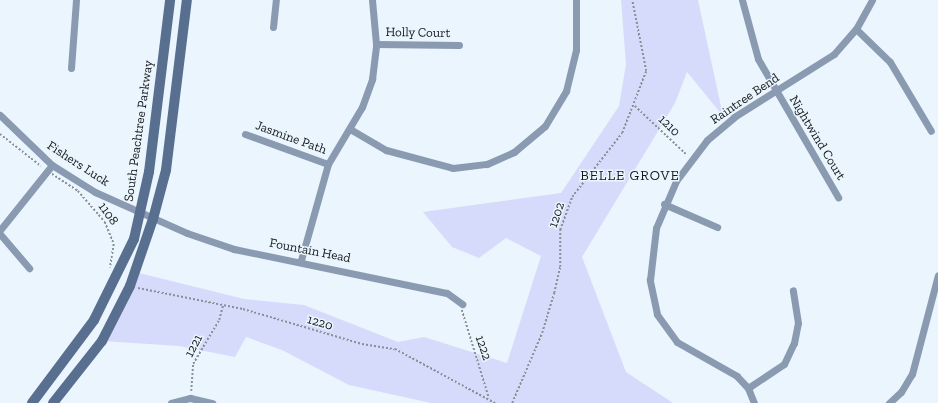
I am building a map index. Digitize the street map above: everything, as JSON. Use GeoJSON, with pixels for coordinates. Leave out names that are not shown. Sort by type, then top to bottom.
{"type":"FeatureCollection","features":[{"type":"Feature","properties":{"kind":"main road","name":"South Peachtree Parkway"},"geometry":{"type":"LineString","coordinates":[[32,403],[94,320],[134,239],[149,172],[170,0]]}},
{"type":"Feature","properties":{"kind":"main road"},"geometry":{"type":"LineString","coordinates":[[53,403],[102,341],[130,286],[153,219],[166,170],[187,0]]}},
{"type":"Feature","properties":{"kind":"street"},"geometry":{"type":"LineString","coordinates":[[71,68],[76,0]]}},
{"type":"Feature","properties":{"kind":"street"},"geometry":{"type":"LineString","coordinates":[[273,27],[276,0]]}},
{"type":"Feature","properties":{"kind":"street"},"geometry":{"type":"LineString","coordinates":[[301,260],[328,164],[350,130],[372,79],[376,44],[372,0]]}},
{"type":"Feature","properties":{"kind":"street"},"geometry":{"type":"LineString","coordinates":[[350,130],[386,150],[447,168],[475,166],[514,152],[545,126],[566,91],[576,50],[576,0]]}},
{"type":"Feature","properties":{"kind":"street","name":"Nightwind Court"},"geometry":{"type":"LineString","coordinates":[[742,0],[758,59],[774,92],[838,197]]}},
{"type":"Feature","properties":{"kind":"street","name":"Raintree Bend"},"geometry":{"type":"LineString","coordinates":[[754,403],[748,388],[736,376],[677,342],[657,314],[650,270],[664,204],[690,158],[734,117],[834,54],[856,30],[872,0]]}},
{"type":"Feature","properties":{"kind":"street"},"geometry":{"type":"LineString","coordinates":[[856,30],[890,62],[931,131]]}},
{"type":"Feature","properties":{"kind":"street","name":"Holly Court"},"geometry":{"type":"LineString","coordinates":[[376,44],[459,45]]}},
{"type":"Feature","properties":{"kind":"street","name":"Fishers Luck"},"geometry":{"type":"LineString","coordinates":[[0,115],[50,168],[95,192],[153,219]]}},
{"type":"Feature","properties":{"kind":"street","name":"Jasmine Path"},"geometry":{"type":"LineString","coordinates":[[245,134],[328,164]]}},
{"type":"Feature","properties":{"kind":"street"},"geometry":{"type":"LineString","coordinates":[[0,230],[50,168]]}},
{"type":"Feature","properties":{"kind":"street"},"geometry":{"type":"LineString","coordinates":[[664,204],[717,227]]}},
{"type":"Feature","properties":{"kind":"street","name":"Fountain Head"},"geometry":{"type":"LineString","coordinates":[[153,219],[234,249],[301,260],[447,293],[462,304]]}},
{"type":"Feature","properties":{"kind":"street"},"geometry":{"type":"LineString","coordinates":[[0,234],[29,268]]}},
{"type":"Feature","properties":{"kind":"street"},"geometry":{"type":"LineString","coordinates":[[889,403],[901,392],[912,374],[938,275]]}},
{"type":"Feature","properties":{"kind":"street"},"geometry":{"type":"LineString","coordinates":[[748,388],[770,376],[784,364],[794,344],[798,323],[793,290]]}},
{"type":"Feature","properties":{"kind":"street"},"geometry":{"type":"LineString","coordinates":[[171,403],[190,398],[212,403]]}},
{"type":"Feature","properties":{"kind":"path","name":"1202"},"geometry":{"type":"LineString","coordinates":[[512,403],[542,333],[554,293],[560,267],[560,230],[572,197],[622,133],[635,106],[646,71],[632,0]]}},
{"type":"Feature","properties":{"kind":"path","name":"1210"},"geometry":{"type":"LineString","coordinates":[[635,106],[690,158]]}},
{"type":"Feature","properties":{"kind":"path","name":"1108"},"geometry":{"type":"LineString","coordinates":[[0,134],[50,168],[78,192],[105,222],[114,244],[109,270]]}},
{"type":"Feature","properties":{"kind":"path","name":"1220"},"geometry":{"type":"LineString","coordinates":[[130,286],[223,304],[362,344],[395,349],[489,398],[495,403]]}},
{"type":"Feature","properties":{"kind":"path","name":"1221"},"geometry":{"type":"LineString","coordinates":[[190,398],[193,364],[219,320],[223,304]]}},
{"type":"Feature","properties":{"kind":"path","name":"1222"},"geometry":{"type":"LineString","coordinates":[[462,304],[489,398]]}},
{"type":"Feature","properties":{"kind":"shaded area"},"geometry":{"type":"Polygon","coordinates":[[[621,0],[698,0],[723,116],[687,72],[675,103],[582,257],[626,372],[673,403],[431,403],[349,385],[282,350],[246,337],[235,357],[179,346],[102,341],[135,272],[244,299],[304,305],[398,342],[424,337],[507,363],[541,256],[506,238],[479,258],[452,247],[423,212],[561,193],[619,106],[626,64],[621,0]]]}},
{"type":"Feature","properties":{"kind":"district","name":"BELLE GROVE"},"geometry":{"type":"Point","coordinates":[630,176]}}]}
